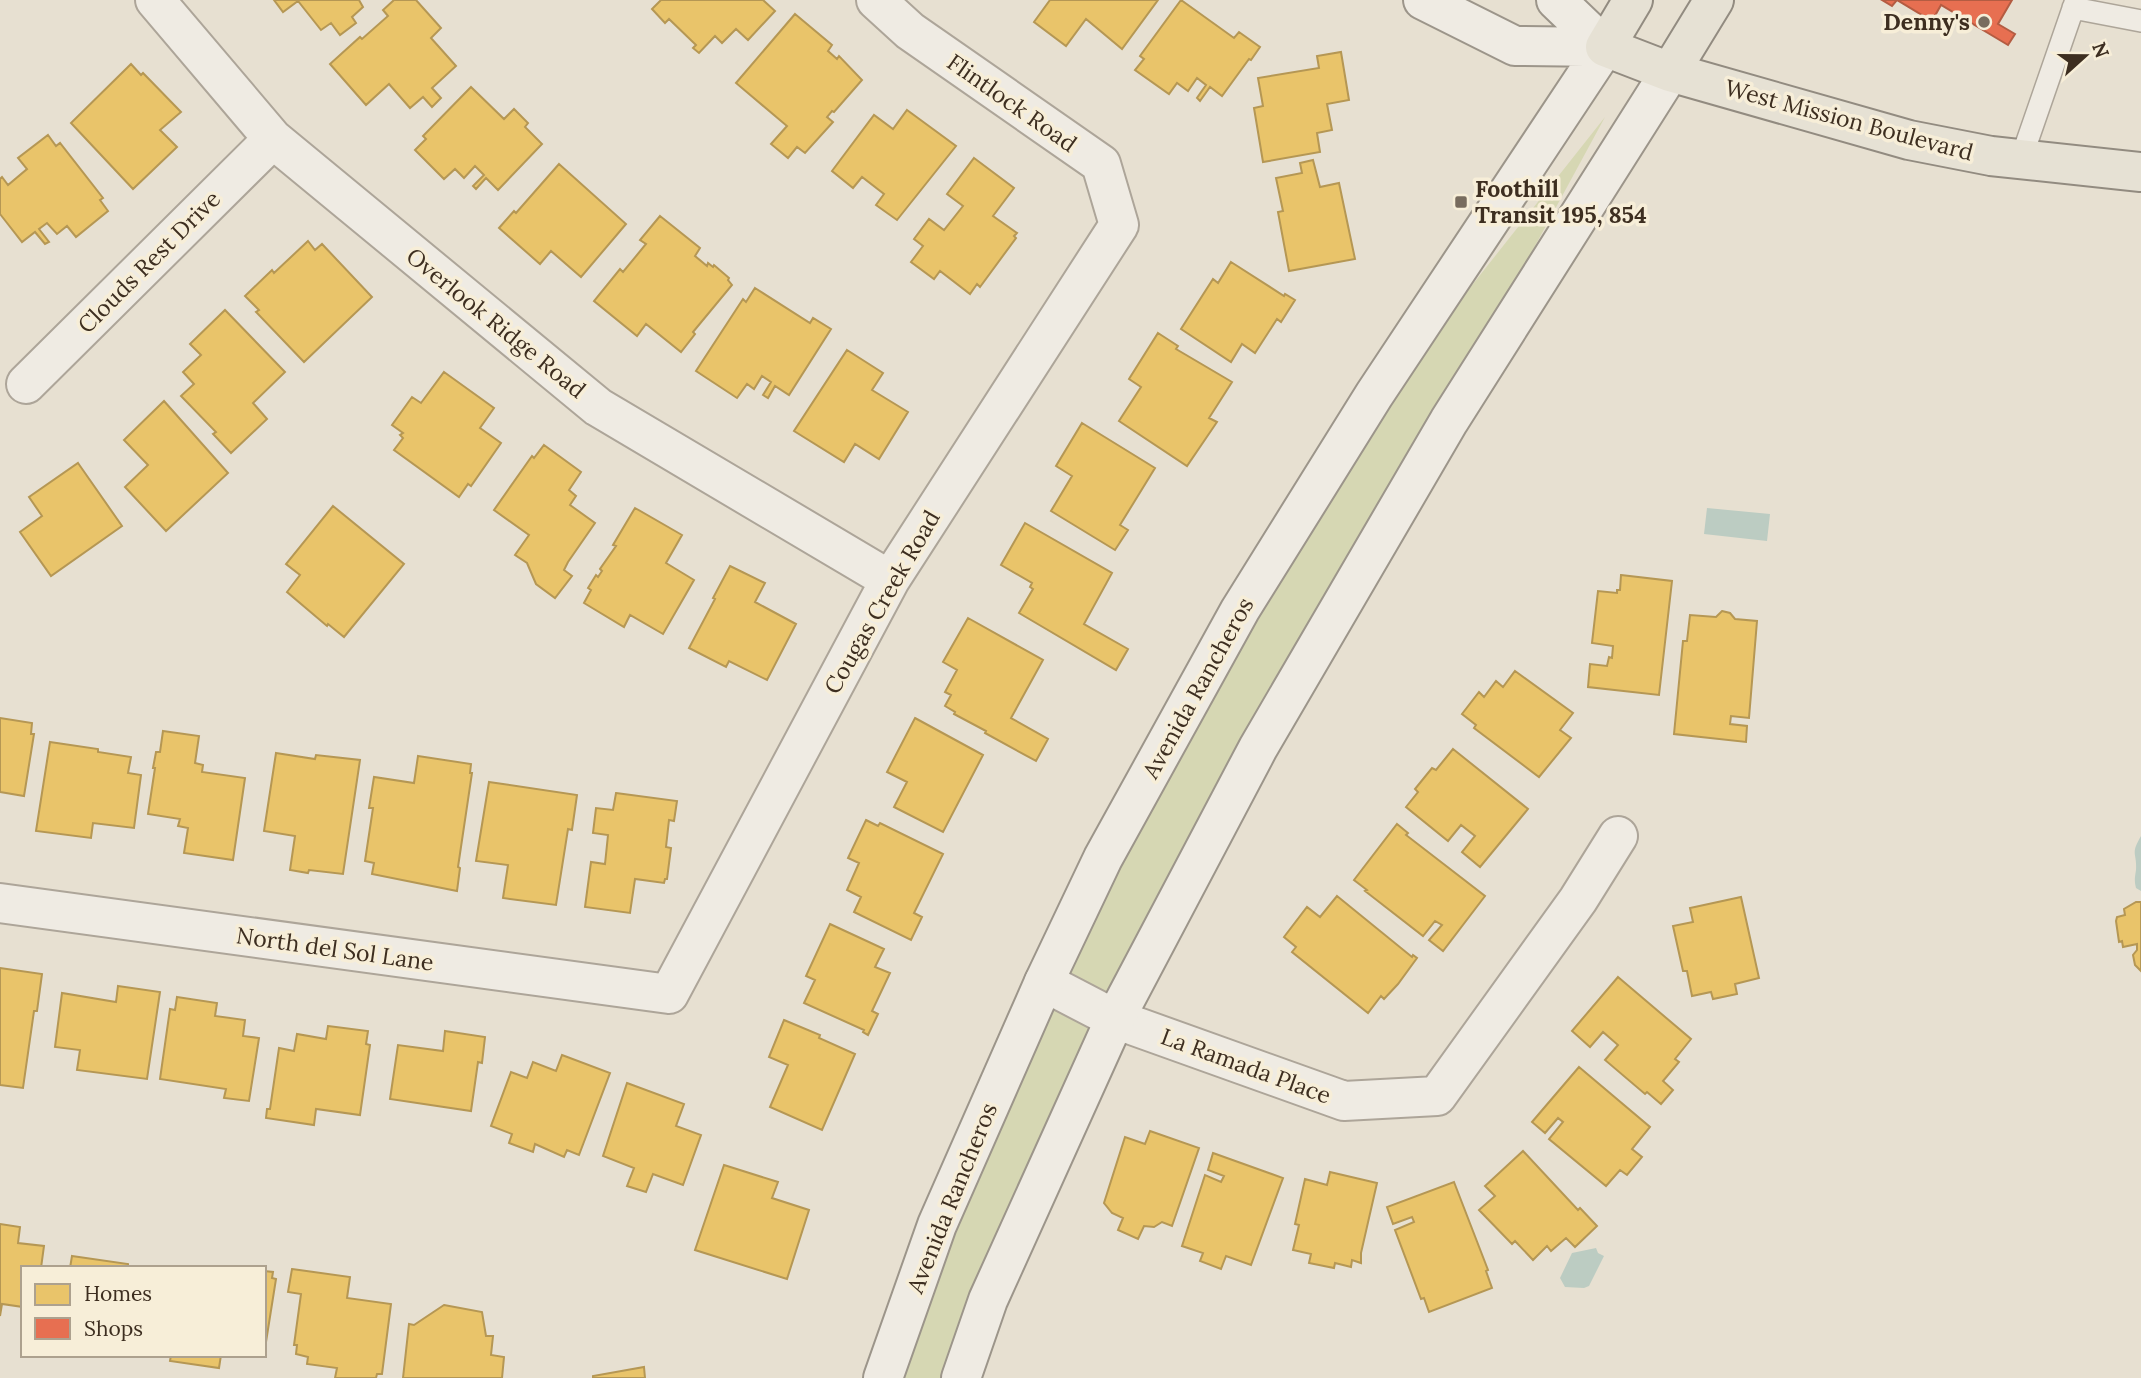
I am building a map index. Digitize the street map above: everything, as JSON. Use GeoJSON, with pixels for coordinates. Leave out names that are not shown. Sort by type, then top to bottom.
{"type":"FeatureCollection","features":[{"type":"Feature","properties":{"kind":"main road"},"geometry":{"type":"LineString","coordinates":[[1605,47],[1633,0]]}},
{"type":"Feature","properties":{"kind":"main road"},"geometry":{"type":"LineString","coordinates":[[1670,72],[1714,0]]}},
{"type":"Feature","properties":{"kind":"main road","name":"West Mission Boulevard"},"geometry":{"type":"LineString","coordinates":[[1605,47],[1670,72],[1909,140],[1991,156],[2141,172]]}},
{"type":"Feature","properties":{"kind":"street","name":"Overlook Ridge Road"},"geometry":{"type":"LineString","coordinates":[[155,0],[273,139],[598,407],[890,579]]}},
{"type":"Feature","properties":{"kind":"street","name":"Flintlock Road"},"geometry":{"type":"LineString","coordinates":[[876,0],[910,31],[1101,164],[1119,225]]}},
{"type":"Feature","properties":{"kind":"street"},"geometry":{"type":"LineString","coordinates":[[1423,0],[1515,46],[1605,47]]}},
{"type":"Feature","properties":{"kind":"street"},"geometry":{"type":"LineString","coordinates":[[1556,0],[1605,47]]}},
{"type":"Feature","properties":{"kind":"street","name":"Avenida Rancheros"},"geometry":{"type":"LineString","coordinates":[[883,1378],[937,1225],[1044,982],[1103,858],[1240,610],[1374,395],[1605,47]]}},
{"type":"Feature","properties":{"kind":"street"},"geometry":{"type":"LineString","coordinates":[[961,1378],[988,1300],[1115,1018],[1258,748],[1449,421],[1670,72]]}},
{"type":"Feature","properties":{"kind":"street","name":"Clouds Rest Drive"},"geometry":{"type":"LineString","coordinates":[[26,384],[273,139]]}},
{"type":"Feature","properties":{"kind":"street","name":"Cougas Creek Road"},"geometry":{"type":"LineString","coordinates":[[669,994],[890,579],[1119,225]]}},
{"type":"Feature","properties":{"kind":"street","name":"La Ramada Place"},"geometry":{"type":"LineString","coordinates":[[1044,982],[1115,1018],[1344,1101],[1437,1096],[1578,900],[1618,836]]}},
{"type":"Feature","properties":{"kind":"street","name":"North del Sol Lane"},"geometry":{"type":"LineString","coordinates":[[0,903],[669,994]]}},
{"type":"Feature","properties":{"kind":"lane"},"geometry":{"type":"LineString","coordinates":[[2021,159],[2074,4],[2141,21]]}},
{"type":"Feature","properties":{"kind":"green space"},"geometry":{"type":"Polygon","coordinates":[[[1605,117],[1452,399],[1112,1007],[1058,973],[1371,413],[1605,117]]]}},
{"type":"Feature","properties":{"kind":"green space"},"geometry":{"type":"Polygon","coordinates":[[[1045,996],[1106,1025],[958,1378],[890,1378],[1045,996]]]}},
{"type":"Feature","properties":{"kind":"shaded area"},"geometry":{"type":"Polygon","coordinates":[[[1707,508],[1770,514],[1767,541],[1704,534],[1707,508]]]}},
{"type":"Feature","properties":{"kind":"shaded area"},"geometry":{"type":"Polygon","coordinates":[[[2141,836],[2141,891],[2135,885],[2135,853],[2141,836]]]}},
{"type":"Feature","properties":{"kind":"shaded area"},"geometry":{"type":"Polygon","coordinates":[[[1596,1248],[1598,1253],[1604,1256],[1589,1286],[1565,1287],[1560,1278],[1572,1253],[1596,1248]]]}},
{"type":"Feature","properties":{"kind":"building: Homes"},"geometry":{"type":"Polygon","coordinates":[[[274,0],[359,0],[363,7],[352,17],[356,23],[340,35],[331,23],[321,30],[298,1],[283,12],[274,0]]]}},
{"type":"Feature","properties":{"kind":"building: Homes"},"geometry":{"type":"Polygon","coordinates":[[[394,0],[416,0],[441,28],[431,38],[456,66],[432,88],[441,98],[432,107],[423,97],[410,108],[389,84],[366,105],[330,64],[388,16],[383,10],[394,0]]]}},
{"type":"Feature","properties":{"kind":"building: Homes"},"geometry":{"type":"Polygon","coordinates":[[[661,0],[763,0],[775,11],[748,40],[736,29],[722,43],[715,36],[699,53],[693,48],[696,45],[669,19],[665,23],[652,9],[661,0]]]}},
{"type":"Feature","properties":{"kind":"building: Homes"},"geometry":{"type":"Polygon","coordinates":[[[1050,0],[1158,0],[1122,49],[1086,19],[1066,46],[1034,22],[1050,0]]]}},
{"type":"Feature","properties":{"kind":"building: Homes"},"geometry":{"type":"Polygon","coordinates":[[[1181,0],[1234,38],[1239,32],[1260,47],[1222,96],[1210,87],[1200,101],[1197,98],[1206,85],[1197,78],[1188,91],[1177,83],[1169,94],[1135,70],[1144,59],[1140,56],[1181,0]]]}},
{"type":"Feature","properties":{"kind":"building: Homes"},"geometry":{"type":"Polygon","coordinates":[[[795,14],[832,45],[828,51],[837,59],[839,56],[862,80],[827,117],[833,122],[805,153],[797,147],[788,158],[771,144],[787,126],[736,83],[795,14]]]}},
{"type":"Feature","properties":{"kind":"building: Homes"},"geometry":{"type":"Polygon","coordinates":[[[1341,52],[1349,100],[1327,104],[1332,130],[1317,133],[1320,152],[1263,162],[1254,108],[1263,106],[1258,78],[1319,68],[1317,56],[1341,52]]]}},
{"type":"Feature","properties":{"kind":"building: Homes"},"geometry":{"type":"Polygon","coordinates":[[[131,64],[181,112],[160,130],[177,147],[133,189],[71,123],[131,64]]]}},
{"type":"Feature","properties":{"kind":"building: Homes"},"geometry":{"type":"Polygon","coordinates":[[[471,87],[504,119],[514,109],[528,123],[525,127],[542,144],[498,190],[486,178],[476,189],[473,186],[484,175],[475,166],[464,178],[455,169],[444,179],[415,150],[426,139],[423,136],[471,87]]]}},
{"type":"Feature","properties":{"kind":"building: Homes"},"geometry":{"type":"Polygon","coordinates":[[[907,110],[956,146],[897,220],[876,205],[884,194],[862,177],[853,188],[832,171],[874,115],[893,129],[907,110]]]}},
{"type":"Feature","properties":{"kind":"building: Homes"},"geometry":{"type":"Polygon","coordinates":[[[48,135],[56,146],[60,143],[103,198],[100,200],[108,211],[76,237],[67,226],[57,234],[47,223],[39,229],[49,242],[45,244],[35,232],[22,242],[0,214],[0,179],[2,177],[8,185],[27,169],[18,158],[48,135]]]}},
{"type":"Feature","properties":{"kind":"building: Homes"},"geometry":{"type":"Polygon","coordinates":[[[974,158],[1014,188],[993,216],[1017,233],[980,287],[977,284],[970,294],[940,271],[934,279],[911,262],[923,246],[914,239],[929,219],[944,230],[963,206],[947,194],[974,158]]]}},
{"type":"Feature","properties":{"kind":"building: Homes"},"geometry":{"type":"Polygon","coordinates":[[[1313,160],[1320,187],[1339,183],[1355,259],[1289,271],[1278,212],[1283,211],[1276,178],[1302,173],[1300,163],[1313,160]]]}},
{"type":"Feature","properties":{"kind":"building: Homes"},"geometry":{"type":"Polygon","coordinates":[[[559,164],[626,224],[581,277],[551,251],[540,264],[499,228],[514,211],[516,213],[559,164]]]}},
{"type":"Feature","properties":{"kind":"building: Homes"},"geometry":{"type":"Polygon","coordinates":[[[660,216],[700,248],[695,256],[707,266],[708,263],[713,267],[714,265],[729,278],[732,285],[693,332],[695,334],[681,352],[646,324],[637,336],[594,301],[620,269],[623,272],[646,244],[640,240],[660,216]]]}},
{"type":"Feature","properties":{"kind":"building: Homes"},"geometry":{"type":"Polygon","coordinates":[[[308,241],[315,250],[322,244],[372,297],[304,362],[256,312],[259,310],[245,296],[308,241]]]}},
{"type":"Feature","properties":{"kind":"building: Homes"},"geometry":{"type":"Polygon","coordinates":[[[1231,262],[1284,296],[1285,294],[1295,300],[1281,322],[1277,319],[1255,353],[1242,344],[1231,362],[1181,329],[1213,279],[1218,283],[1231,262]]]}},
{"type":"Feature","properties":{"kind":"building: Homes"},"geometry":{"type":"Polygon","coordinates":[[[755,288],[810,323],[813,318],[831,329],[789,395],[775,386],[768,398],[763,395],[771,382],[762,376],[754,389],[747,384],[737,398],[696,371],[743,299],[746,302],[755,288]]]}},
{"type":"Feature","properties":{"kind":"building: Homes"},"geometry":{"type":"Polygon","coordinates":[[[225,310],[285,372],[253,403],[267,419],[231,453],[213,434],[216,432],[181,396],[194,384],[183,372],[201,355],[190,344],[225,310]]]}},
{"type":"Feature","properties":{"kind":"building: Homes"},"geometry":{"type":"Polygon","coordinates":[[[1158,333],[1178,346],[1176,349],[1232,382],[1209,418],[1217,422],[1187,466],[1119,421],[1141,387],[1129,379],[1158,333]]]}},
{"type":"Feature","properties":{"kind":"building: Homes"},"geometry":{"type":"Polygon","coordinates":[[[847,350],[883,373],[872,390],[908,412],[879,459],[855,444],[844,462],[794,431],[847,350]]]}},
{"type":"Feature","properties":{"kind":"building: Homes"},"geometry":{"type":"Polygon","coordinates":[[[444,372],[494,408],[480,428],[501,443],[471,486],[468,484],[459,497],[394,450],[403,438],[400,435],[403,433],[392,425],[412,397],[421,403],[444,372]]]}},
{"type":"Feature","properties":{"kind":"building: Homes"},"geometry":{"type":"Polygon","coordinates":[[[164,401],[228,473],[166,531],[125,487],[148,465],[124,440],[164,401]]]}},
{"type":"Feature","properties":{"kind":"building: Homes"},"geometry":{"type":"Polygon","coordinates":[[[1082,423],[1155,468],[1120,525],[1128,530],[1115,550],[1051,511],[1072,476],[1056,466],[1082,423]]]}},
{"type":"Feature","properties":{"kind":"building: Homes"},"geometry":{"type":"Polygon","coordinates":[[[544,445],[581,472],[569,490],[576,496],[570,505],[595,523],[568,562],[564,570],[572,576],[555,598],[536,584],[527,563],[515,555],[529,535],[494,510],[532,456],[534,458],[544,445]]]}},
{"type":"Feature","properties":{"kind":"building: Homes"},"geometry":{"type":"Polygon","coordinates":[[[78,463],[122,526],[51,576],[20,532],[42,516],[29,497],[78,463]]]}},
{"type":"Feature","properties":{"kind":"building: Homes"},"geometry":{"type":"Polygon","coordinates":[[[333,506],[404,564],[344,637],[287,592],[300,575],[286,564],[333,506]]]}},
{"type":"Feature","properties":{"kind":"building: Homes"},"geometry":{"type":"Polygon","coordinates":[[[635,508],[682,535],[666,563],[694,580],[663,634],[630,615],[624,627],[584,603],[591,590],[588,588],[602,571],[600,569],[616,546],[613,545],[635,508]]]}},
{"type":"Feature","properties":{"kind":"building: Homes"},"geometry":{"type":"Polygon","coordinates":[[[1025,523],[1112,573],[1084,624],[1128,649],[1116,670],[1019,613],[1033,589],[1030,587],[1032,583],[1001,565],[1025,523]]]}},
{"type":"Feature","properties":{"kind":"building: Homes"},"geometry":{"type":"Polygon","coordinates":[[[730,566],[765,583],[755,602],[796,624],[767,680],[729,661],[726,667],[689,648],[730,566]]]}},
{"type":"Feature","properties":{"kind":"building: Homes"},"geometry":{"type":"Polygon","coordinates":[[[1621,575],[1672,581],[1659,695],[1588,687],[1590,664],[1607,666],[1609,657],[1612,658],[1613,646],[1592,643],[1598,591],[1617,593],[1617,590],[1620,590],[1621,575]]]}},
{"type":"Feature","properties":{"kind":"building: Homes"},"geometry":{"type":"Polygon","coordinates":[[[1722,611],[1730,613],[1735,619],[1757,621],[1749,718],[1731,716],[1730,724],[1747,726],[1746,742],[1674,734],[1683,641],[1687,641],[1690,615],[1716,617],[1722,611]]]}},
{"type":"Feature","properties":{"kind":"building: Homes"},"geometry":{"type":"Polygon","coordinates":[[[968,618],[1043,660],[1011,718],[1048,739],[1036,761],[985,733],[986,731],[954,714],[955,712],[945,706],[951,695],[945,692],[957,670],[943,662],[968,618]]]}},
{"type":"Feature","properties":{"kind":"building: Homes"},"geometry":{"type":"Polygon","coordinates":[[[1515,671],[1573,713],[1560,730],[1571,738],[1539,777],[1474,728],[1476,725],[1462,714],[1479,692],[1484,697],[1496,681],[1503,687],[1515,671]]]}},
{"type":"Feature","properties":{"kind":"building: Homes"},"geometry":{"type":"Polygon","coordinates":[[[0,718],[32,723],[31,734],[34,734],[24,796],[0,792],[0,718]]]}},
{"type":"Feature","properties":{"kind":"building: Homes"},"geometry":{"type":"Polygon","coordinates":[[[915,718],[983,755],[943,832],[894,807],[907,782],[887,772],[915,718]]]}},
{"type":"Feature","properties":{"kind":"building: Homes"},"geometry":{"type":"Polygon","coordinates":[[[163,731],[199,736],[195,763],[203,765],[202,772],[245,778],[233,860],[184,853],[188,828],[178,826],[180,819],[148,814],[153,768],[156,752],[160,752],[163,731]]]}},
{"type":"Feature","properties":{"kind":"building: Homes"},"geometry":{"type":"Polygon","coordinates":[[[50,742],[131,757],[128,773],[141,775],[134,828],[93,823],[91,838],[36,831],[50,742]]]}},
{"type":"Feature","properties":{"kind":"building: Homes"},"geometry":{"type":"Polygon","coordinates":[[[1453,749],[1528,809],[1480,867],[1462,852],[1475,836],[1461,825],[1448,841],[1406,807],[1418,792],[1415,789],[1432,768],[1436,770],[1453,749]]]}},
{"type":"Feature","properties":{"kind":"building: Homes"},"geometry":{"type":"Polygon","coordinates":[[[276,753],[315,759],[316,755],[360,760],[343,874],[290,870],[295,836],[264,831],[276,753]]]}},
{"type":"Feature","properties":{"kind":"building: Homes"},"geometry":{"type":"Polygon","coordinates":[[[418,756],[471,764],[457,891],[372,874],[374,863],[365,861],[373,808],[369,808],[374,777],[414,783],[418,756]]]}},
{"type":"Feature","properties":{"kind":"building: Homes"},"geometry":{"type":"Polygon","coordinates":[[[489,782],[577,795],[572,830],[568,829],[556,905],[503,898],[508,865],[476,861],[489,782]]]}},
{"type":"Feature","properties":{"kind":"building: Homes"},"geometry":{"type":"Polygon","coordinates":[[[616,793],[677,801],[674,821],[669,820],[666,847],[671,848],[667,879],[664,883],[635,879],[630,913],[585,907],[591,862],[605,864],[608,835],[593,833],[596,808],[613,810],[616,793]]]}},
{"type":"Feature","properties":{"kind":"building: Homes"},"geometry":{"type":"Polygon","coordinates":[[[866,820],[878,826],[880,823],[943,854],[914,913],[922,917],[911,940],[854,912],[861,897],[847,890],[859,863],[848,858],[866,820]]]}},
{"type":"Feature","properties":{"kind":"building: Homes"},"geometry":{"type":"Polygon","coordinates":[[[1397,824],[1408,833],[1406,835],[1485,896],[1443,951],[1429,940],[1442,925],[1435,921],[1423,936],[1354,880],[1397,824]]]}},
{"type":"Feature","properties":{"kind":"building: Homes"},"geometry":{"type":"Polygon","coordinates":[[[1337,896],[1412,957],[1413,955],[1417,958],[1398,984],[1384,999],[1381,996],[1368,1013],[1292,952],[1296,947],[1284,937],[1307,907],[1320,917],[1337,896]]]}},
{"type":"Feature","properties":{"kind":"building: Homes"},"geometry":{"type":"Polygon","coordinates":[[[1741,897],[1759,978],[1735,984],[1737,994],[1713,999],[1711,992],[1692,996],[1687,971],[1683,971],[1673,926],[1693,922],[1690,908],[1741,897]]]}},
{"type":"Feature","properties":{"kind":"building: Homes"},"geometry":{"type":"Polygon","coordinates":[[[2141,902],[2141,971],[2135,965],[2133,955],[2137,944],[2123,947],[2122,941],[2119,942],[2116,921],[2117,917],[2125,915],[2124,909],[2141,902]]]}},
{"type":"Feature","properties":{"kind":"building: Homes"},"geometry":{"type":"Polygon","coordinates":[[[830,924],[884,949],[875,967],[890,973],[872,1011],[878,1014],[868,1035],[864,1030],[804,1003],[815,980],[806,976],[830,924]]]}},
{"type":"Feature","properties":{"kind":"building: Homes"},"geometry":{"type":"Polygon","coordinates":[[[0,968],[42,974],[23,1088],[0,1085],[0,968]]]}},
{"type":"Feature","properties":{"kind":"building: Homes"},"geometry":{"type":"Polygon","coordinates":[[[1618,977],[1691,1039],[1675,1059],[1679,1062],[1663,1081],[1673,1090],[1661,1104],[1605,1060],[1618,1045],[1603,1032],[1590,1047],[1572,1031],[1618,977]]]}},
{"type":"Feature","properties":{"kind":"building: Homes"},"geometry":{"type":"Polygon","coordinates":[[[118,986],[160,992],[147,1079],[77,1070],[80,1050],[55,1047],[62,993],[116,1002],[118,986]]]}},
{"type":"Feature","properties":{"kind":"building: Homes"},"geometry":{"type":"Polygon","coordinates":[[[177,997],[217,1003],[215,1016],[245,1020],[243,1036],[259,1038],[249,1101],[224,1098],[226,1089],[160,1079],[170,1009],[175,1010],[177,997]]]}},
{"type":"Feature","properties":{"kind":"building: Homes"},"geometry":{"type":"Polygon","coordinates":[[[784,1020],[855,1054],[822,1130],[770,1107],[788,1065],[769,1057],[784,1020]]]}},
{"type":"Feature","properties":{"kind":"building: Homes"},"geometry":{"type":"Polygon","coordinates":[[[328,1026],[368,1031],[366,1044],[370,1045],[360,1115],[316,1109],[314,1125],[266,1118],[267,1109],[270,1109],[279,1048],[294,1051],[297,1034],[326,1039],[328,1026]]]}},
{"type":"Feature","properties":{"kind":"building: Homes"},"geometry":{"type":"Polygon","coordinates":[[[445,1031],[485,1037],[482,1063],[478,1062],[471,1111],[390,1099],[398,1045],[443,1051],[445,1031]]]}},
{"type":"Feature","properties":{"kind":"building: Homes"},"geometry":{"type":"Polygon","coordinates":[[[562,1055],[610,1073],[579,1155],[567,1150],[564,1157],[535,1144],[533,1152],[509,1143],[512,1134],[491,1126],[511,1072],[527,1078],[533,1062],[556,1071],[562,1055]]]}},
{"type":"Feature","properties":{"kind":"building: Homes"},"geometry":{"type":"Polygon","coordinates":[[[1579,1067],[1650,1127],[1632,1149],[1642,1157],[1627,1175],[1620,1170],[1606,1186],[1549,1139],[1563,1122],[1558,1118],[1545,1133],[1532,1122],[1579,1067]]]}},
{"type":"Feature","properties":{"kind":"building: Homes"},"geometry":{"type":"Polygon","coordinates":[[[627,1083],[684,1104],[676,1126],[701,1135],[683,1185],[653,1174],[646,1192],[627,1186],[634,1168],[603,1156],[627,1083]]]}},
{"type":"Feature","properties":{"kind":"building: Homes"},"geometry":{"type":"Polygon","coordinates":[[[1150,1131],[1199,1148],[1172,1226],[1162,1222],[1154,1227],[1144,1226],[1138,1239],[1118,1230],[1123,1218],[1112,1213],[1104,1203],[1125,1137],[1145,1144],[1150,1131]]]}},
{"type":"Feature","properties":{"kind":"building: Homes"},"geometry":{"type":"Polygon","coordinates":[[[1523,1151],[1578,1210],[1580,1208],[1597,1226],[1575,1247],[1566,1238],[1551,1251],[1547,1246],[1533,1260],[1515,1241],[1512,1244],[1479,1210],[1495,1196],[1485,1186],[1523,1151]]]}},
{"type":"Feature","properties":{"kind":"building: Homes"},"geometry":{"type":"Polygon","coordinates":[[[1213,1153],[1283,1178],[1251,1265],[1226,1256],[1221,1269],[1200,1261],[1203,1253],[1182,1246],[1205,1175],[1221,1182],[1224,1176],[1208,1170],[1213,1153]]]}},
{"type":"Feature","properties":{"kind":"building: Homes"},"geometry":{"type":"Polygon","coordinates":[[[724,1165],[778,1182],[772,1198],[809,1210],[787,1279],[695,1250],[724,1165]]]}},
{"type":"Feature","properties":{"kind":"building: Homes"},"geometry":{"type":"Polygon","coordinates":[[[1330,1172],[1377,1183],[1361,1263],[1352,1260],[1351,1267],[1335,1263],[1334,1268],[1309,1263],[1311,1254],[1293,1250],[1299,1225],[1295,1224],[1305,1179],[1327,1185],[1330,1172]]]}},
{"type":"Feature","properties":{"kind":"building: Homes"},"geometry":{"type":"Polygon","coordinates":[[[1454,1182],[1488,1270],[1486,1271],[1492,1288],[1429,1312],[1424,1298],[1421,1299],[1395,1230],[1414,1222],[1412,1217],[1393,1224],[1387,1207],[1454,1182]]]}},
{"type":"Feature","properties":{"kind":"building: Homes"},"geometry":{"type":"Polygon","coordinates":[[[0,1224],[20,1227],[18,1243],[44,1246],[41,1266],[21,1266],[21,1307],[2,1304],[0,1316],[0,1224]]]}},
{"type":"Feature","properties":{"kind":"building: Homes"},"geometry":{"type":"Polygon","coordinates":[[[72,1256],[128,1264],[128,1266],[70,1266],[72,1256]]]}},
{"type":"Feature","properties":{"kind":"building: Homes"},"geometry":{"type":"Polygon","coordinates":[[[292,1269],[350,1277],[347,1298],[391,1304],[382,1374],[377,1374],[376,1378],[335,1378],[337,1368],[307,1364],[308,1357],[296,1354],[297,1345],[294,1345],[301,1294],[288,1292],[292,1269]]]}},
{"type":"Feature","properties":{"kind":"building: Homes"},"geometry":{"type":"Polygon","coordinates":[[[266,1271],[273,1272],[272,1278],[276,1279],[266,1342],[266,1271]]]}},
{"type":"Feature","properties":{"kind":"building: Homes"},"geometry":{"type":"Polygon","coordinates":[[[444,1305],[482,1312],[486,1336],[493,1336],[491,1355],[504,1357],[502,1378],[403,1378],[409,1324],[414,1325],[444,1305]]]}},
{"type":"Feature","properties":{"kind":"building: Homes"},"geometry":{"type":"Polygon","coordinates":[[[171,1357],[221,1357],[219,1368],[170,1361],[171,1357]]]}},
{"type":"Feature","properties":{"kind":"building: Homes"},"geometry":{"type":"Polygon","coordinates":[[[644,1367],[645,1378],[593,1378],[593,1376],[644,1367]]]}},
{"type":"Feature","properties":{"kind":"building: Shops","name":"Denny's"},"geometry":{"type":"Polygon","coordinates":[[[1882,0],[1897,0],[1892,6],[1882,0]]]}},
{"type":"Feature","properties":{"kind":"building: Shops","name":"Denny's"},"geometry":{"type":"Polygon","coordinates":[[[1897,0],[2012,0],[1998,24],[2015,34],[2008,45],[1941,5],[1932,21],[1897,0]]]}},
{"type":"Feature","properties":{"kind":"place","name":"Denny's"},"geometry":{"type":"Point","coordinates":[1984,22]}},
{"type":"Feature","properties":{"kind":"place","name":"Foothill Transit 195, 854"},"geometry":{"type":"Point","coordinates":[1461,202]}}]}
